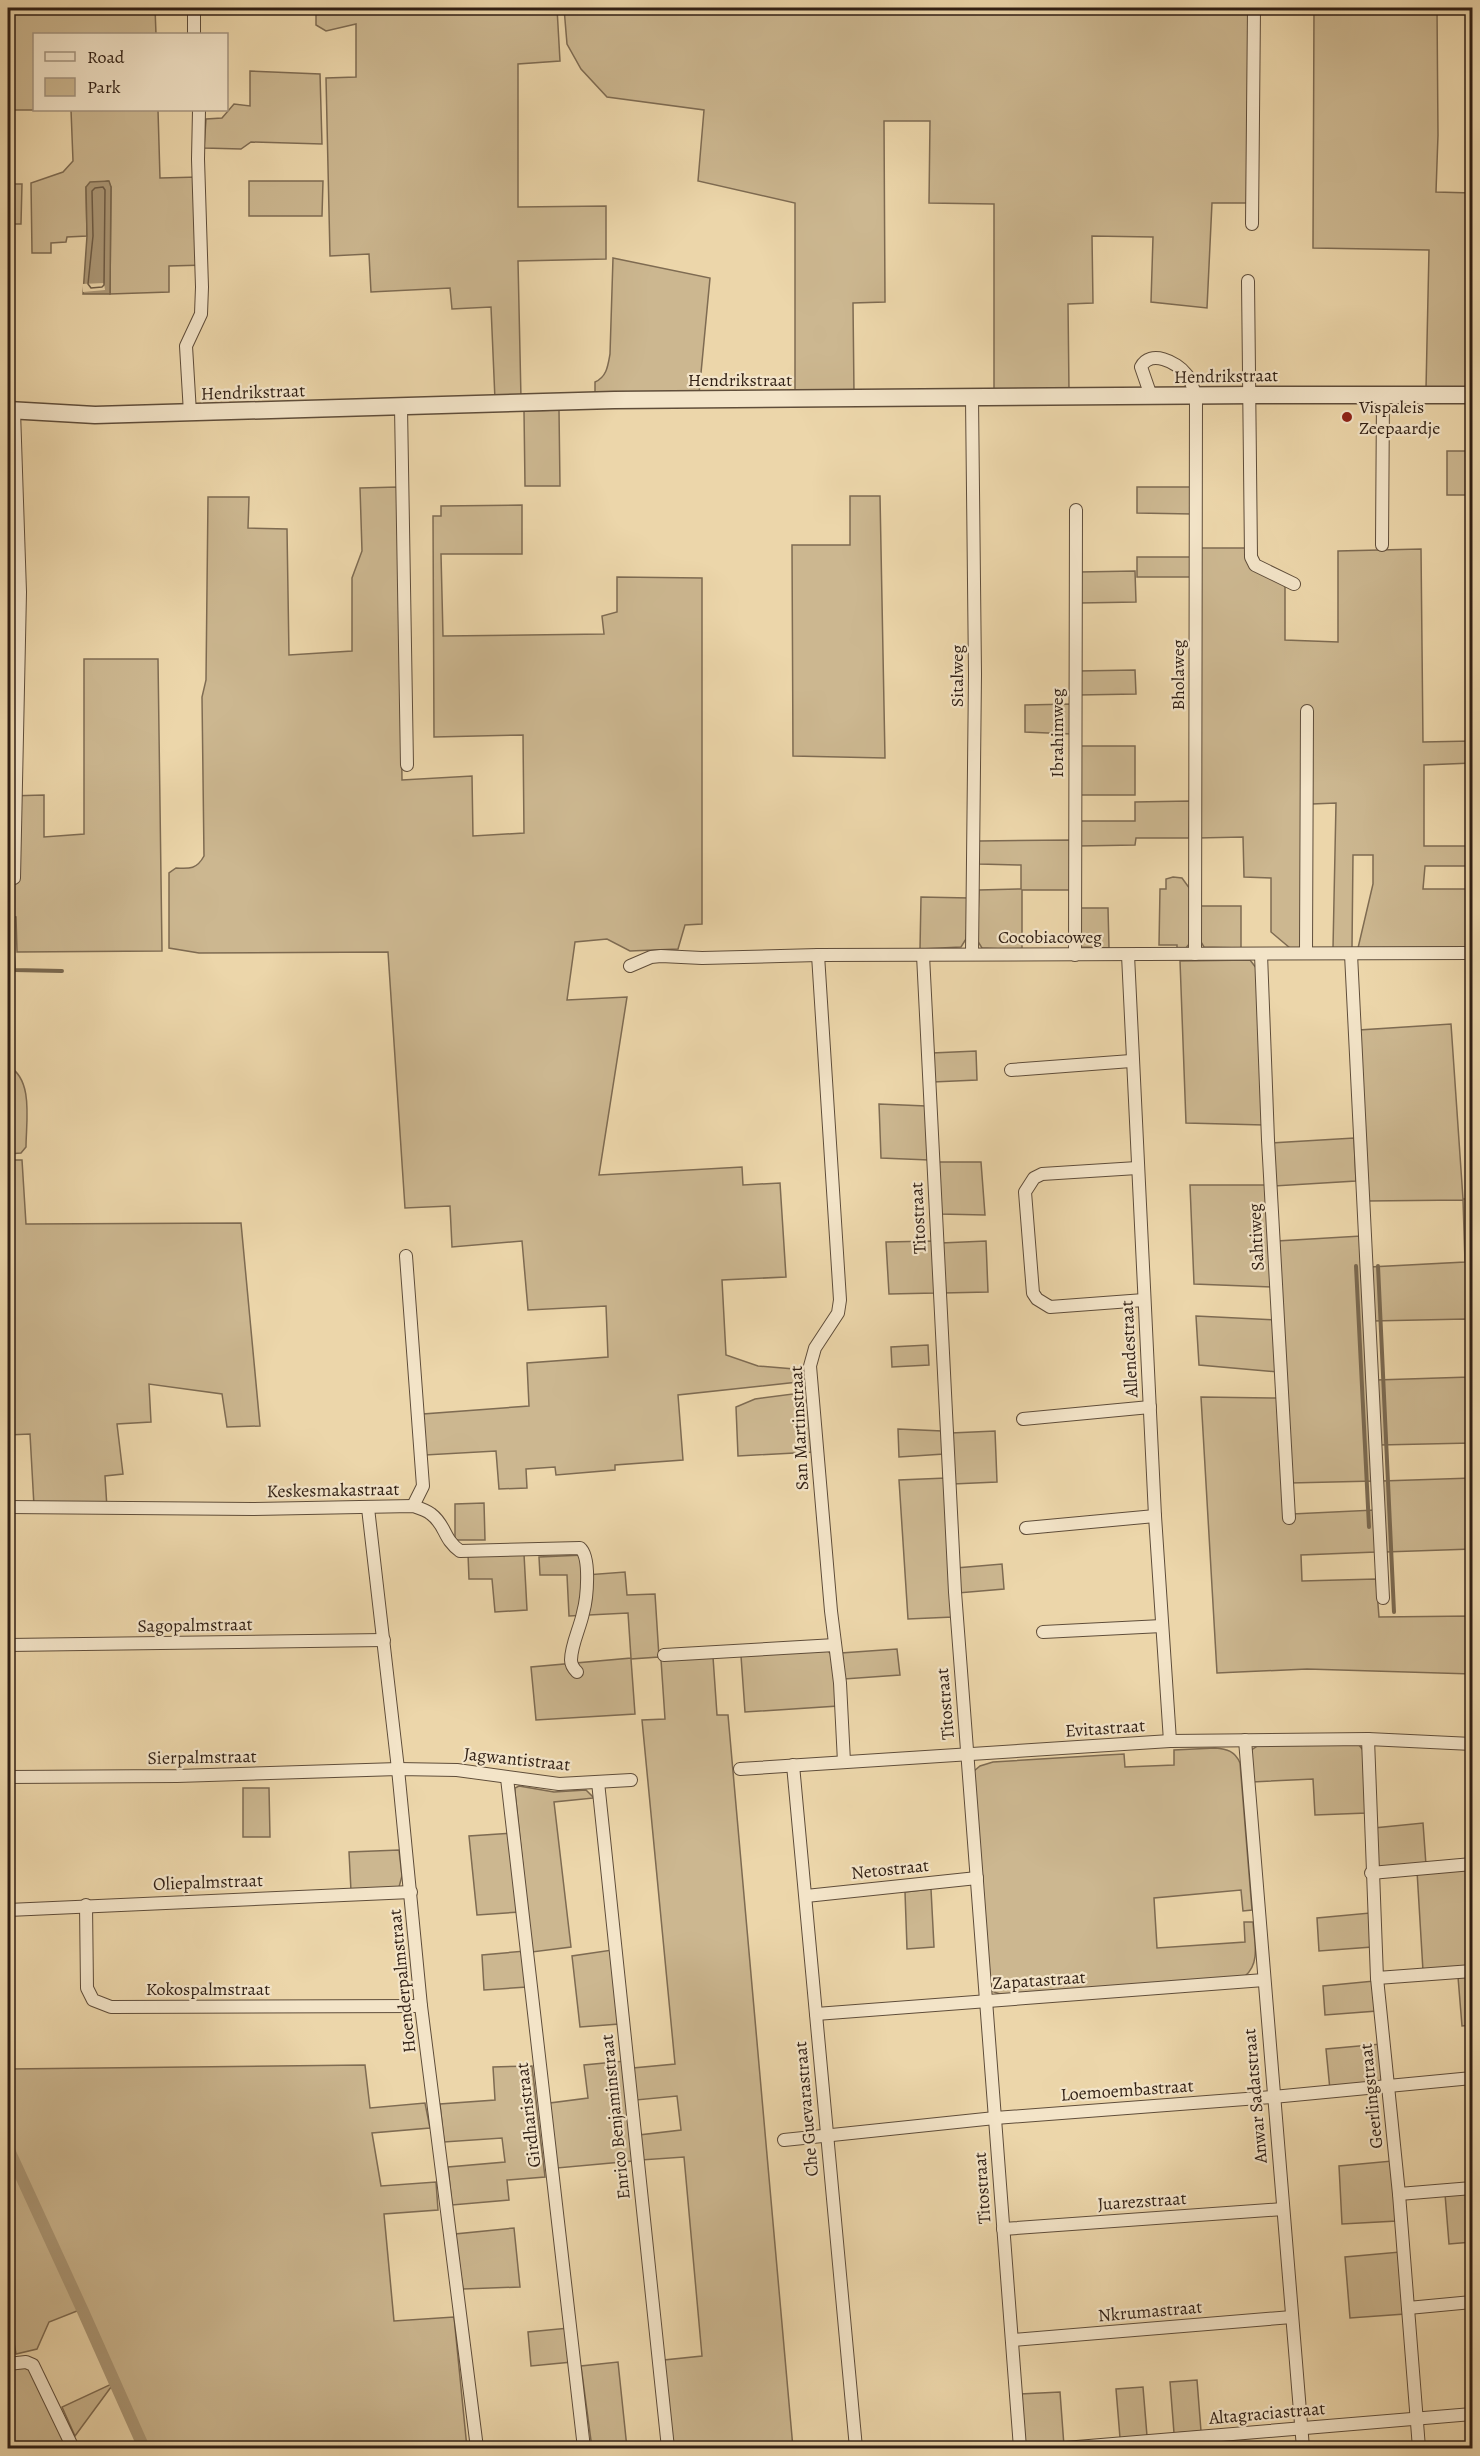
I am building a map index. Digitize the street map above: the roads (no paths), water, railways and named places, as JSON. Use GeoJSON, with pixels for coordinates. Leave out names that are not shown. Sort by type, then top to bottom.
{"type":"FeatureCollection","features":[{"type":"Feature","properties":{"kind":"street"},"geometry":{"type":"LineString","coordinates":[[194,8],[194,33]]}},
{"type":"Feature","properties":{"kind":"street"},"geometry":{"type":"LineString","coordinates":[[1252,224],[1254,8]]}},
{"type":"Feature","properties":{"kind":"street"},"geometry":{"type":"LineString","coordinates":[[190,413],[186,346],[201,314],[202,287],[198,159],[199,111]]}},
{"type":"Feature","properties":{"kind":"street"},"geometry":{"type":"LineString","coordinates":[[1248,281],[1252,560],[1255,565],[1294,584]]}},
{"type":"Feature","properties":{"kind":"street"},"geometry":{"type":"LineString","coordinates":[[1151,396],[1141,367],[1144,361],[1151,358],[1168,361],[1181,369],[1188,375],[1196,396]]}},
{"type":"Feature","properties":{"kind":"street"},"geometry":{"type":"LineString","coordinates":[[1382,545],[1383,395]]}},
{"type":"Feature","properties":{"kind":"street","name":"Hendrikstraat"},"geometry":{"type":"LineString","coordinates":[[11,411],[95,415],[614,400],[1473,395]]}},
{"type":"Feature","properties":{"kind":"street","name":"Bholaweg"},"geometry":{"type":"LineString","coordinates":[[1195,954],[1196,396]]}},
{"type":"Feature","properties":{"kind":"street","name":"Sitalweg"},"geometry":{"type":"LineString","coordinates":[[972,398],[975,674],[972,954]]}},
{"type":"Feature","properties":{"kind":"street"},"geometry":{"type":"LineString","coordinates":[[401,407],[406,765]]}},
{"type":"Feature","properties":{"kind":"street"},"geometry":{"type":"LineString","coordinates":[[11,411],[20,592],[14,878]]}},
{"type":"Feature","properties":{"kind":"street","name":"Ibrahimweg"},"geometry":{"type":"LineString","coordinates":[[1075,955],[1076,510]]}},
{"type":"Feature","properties":{"kind":"street"},"geometry":{"type":"LineString","coordinates":[[1306,954],[1307,711]]}},
{"type":"Feature","properties":{"kind":"street","name":"Cocobiacoweg"},"geometry":{"type":"LineString","coordinates":[[630,966],[651,957],[662,956],[702,958],[972,954],[1473,953]]}},
{"type":"Feature","properties":{"kind":"street","name":"Sahtiweg"},"geometry":{"type":"LineString","coordinates":[[1261,954],[1268,1140],[1289,1518]]}},
{"type":"Feature","properties":{"kind":"street"},"geometry":{"type":"LineString","coordinates":[[1350,954],[1383,1599]]}},
{"type":"Feature","properties":{"kind":"street","name":"San Martinstraat"},"geometry":{"type":"LineString","coordinates":[[818,955],[840,1300],[838,1313],[815,1348],[810,1366],[840,1683],[844,1762]]}},
{"type":"Feature","properties":{"kind":"street","name":"Titostraat"},"geometry":{"type":"LineString","coordinates":[[923,955],[955,1592],[1020,2448]]}},
{"type":"Feature","properties":{"kind":"street","name":"Allendestraat"},"geometry":{"type":"LineString","coordinates":[[1128,955],[1131,1061],[1155,1516],[1170,1741]]}},
{"type":"Feature","properties":{"kind":"street"},"geometry":{"type":"LineString","coordinates":[[1011,1070],[1131,1061]]}},
{"type":"Feature","properties":{"kind":"street"},"geometry":{"type":"LineString","coordinates":[[1137,1168],[1042,1174],[1034,1178],[1025,1192],[1032,1293],[1036,1299],[1050,1307],[1144,1300]]}},
{"type":"Feature","properties":{"kind":"street"},"geometry":{"type":"LineString","coordinates":[[406,1256],[423,1486],[413,1506]]}},
{"type":"Feature","properties":{"kind":"street"},"geometry":{"type":"LineString","coordinates":[[1023,1419],[1150,1407]]}},
{"type":"Feature","properties":{"kind":"street","name":"Keskesmakastraat"},"geometry":{"type":"LineString","coordinates":[[8,1507],[368,1508],[413,1506],[430,1513],[441,1524],[450,1543],[460,1551],[580,1548],[587,1557],[584,1610],[571,1657],[572,1667],[577,1672]]}},
{"type":"Feature","properties":{"kind":"street","name":"Hoenderpalmstraat"},"geometry":{"type":"LineString","coordinates":[[368,1508],[398,1769],[421,2006],[477,2448]]}},
{"type":"Feature","properties":{"kind":"street"},"geometry":{"type":"LineString","coordinates":[[1026,1528],[1155,1516]]}},
{"type":"Feature","properties":{"kind":"street"},"geometry":{"type":"LineString","coordinates":[[1043,1632],[1162,1626]]}},
{"type":"Feature","properties":{"kind":"street","name":"Sagopalmstraat"},"geometry":{"type":"LineString","coordinates":[[8,1645],[384,1640]]}},
{"type":"Feature","properties":{"kind":"street"},"geometry":{"type":"LineString","coordinates":[[664,1655],[835,1645]]}},
{"type":"Feature","properties":{"kind":"street","name":"Evitastraat"},"geometry":{"type":"LineString","coordinates":[[740,1769],[1170,1741],[1368,1739],[1473,1743]]}},
{"type":"Feature","properties":{"kind":"street","name":"Geerlingstraat"},"geometry":{"type":"LineString","coordinates":[[1368,1739],[1371,1873],[1377,1978],[1399,2194],[1419,2448]]}},
{"type":"Feature","properties":{"kind":"street","name":"Anwar Sadatstraat"},"geometry":{"type":"LineString","coordinates":[[1245,1740],[1303,2448]]}},
{"type":"Feature","properties":{"kind":"street","name":"Che Guevarastraat"},"geometry":{"type":"LineString","coordinates":[[793,1765],[856,2448]]}},
{"type":"Feature","properties":{"kind":"street","name":"Sierpalmstraat"},"geometry":{"type":"LineString","coordinates":[[8,1778],[177,1776],[398,1769]]}},
{"type":"Feature","properties":{"kind":"street","name":"Jagwantistraat"},"geometry":{"type":"LineString","coordinates":[[398,1769],[457,1770],[559,1784],[632,1780]]}},
{"type":"Feature","properties":{"kind":"street","name":"Girdharistraat"},"geometry":{"type":"LineString","coordinates":[[507,1778],[584,2448]]}},
{"type":"Feature","properties":{"kind":"street","name":"Enrico Benjaminstraat"},"geometry":{"type":"LineString","coordinates":[[598,1782],[668,2448]]}},
{"type":"Feature","properties":{"kind":"street"},"geometry":{"type":"LineString","coordinates":[[1371,1873],[1473,1864]]}},
{"type":"Feature","properties":{"kind":"street","name":"Netostraat"},"geometry":{"type":"LineString","coordinates":[[806,1896],[977,1878]]}},
{"type":"Feature","properties":{"kind":"street","name":"Oliepalmstraat"},"geometry":{"type":"LineString","coordinates":[[8,1910],[411,1892]]}},
{"type":"Feature","properties":{"kind":"street","name":"Kokospalmstraat"},"geometry":{"type":"LineString","coordinates":[[86,1905],[87,1988],[93,2001],[111,2007],[421,2006]]}},
{"type":"Feature","properties":{"kind":"street"},"geometry":{"type":"LineString","coordinates":[[1377,1978],[1473,1971]]}},
{"type":"Feature","properties":{"kind":"street","name":"Zapatastraat"},"geometry":{"type":"LineString","coordinates":[[816,2014],[1264,1980]]}},
{"type":"Feature","properties":{"kind":"street","name":"Loemoembastraat"},"geometry":{"type":"LineString","coordinates":[[784,2140],[995,2118],[1273,2097],[1473,2078]]}},
{"type":"Feature","properties":{"kind":"street"},"geometry":{"type":"LineString","coordinates":[[1399,2194],[1473,2188]]}},
{"type":"Feature","properties":{"kind":"street","name":"Juarezstraat"},"geometry":{"type":"LineString","coordinates":[[1003,2229],[1282,2209]]}},
{"type":"Feature","properties":{"kind":"street"},"geometry":{"type":"LineString","coordinates":[[1408,2308],[1473,2302]]}},
{"type":"Feature","properties":{"kind":"street","name":"Nkrumastraat"},"geometry":{"type":"LineString","coordinates":[[1012,2340],[1292,2317]]}},
{"type":"Feature","properties":{"kind":"street"},"geometry":{"type":"LineString","coordinates":[[8,2364],[26,2362],[33,2365],[73,2448]]}},
{"type":"Feature","properties":{"kind":"street","name":"Altagraciastraat"},"geometry":{"type":"LineString","coordinates":[[1065,2448],[1473,2414]]}},
{"type":"Feature","properties":{"kind":"water"},"geometry":{"type":"Polygon","coordinates":[[[109,181],[111,187],[110,294],[83,294],[87,236],[86,187],[90,182],[109,181]]]}},
{"type":"Feature","properties":{"kind":"waterway"},"geometry":{"type":"LineString","coordinates":[[8,941],[12,941],[14,970],[62,971]]}},
{"type":"Feature","properties":{"kind":"waterway"},"geometry":{"type":"LineString","coordinates":[[1356,1266],[1369,1527]]}},
{"type":"Feature","properties":{"kind":"waterway"},"geometry":{"type":"LineString","coordinates":[[1378,1266],[1394,1612]]}},
{"type":"Feature","properties":{"kind":"waterway"},"geometry":{"type":"LineString","coordinates":[[8,2148],[144,2448]]}},
{"type":"Feature","properties":{"kind":"place","name":"Vispaleis Zeepaardje"},"geometry":{"type":"Point","coordinates":[1347,417]}}]}
